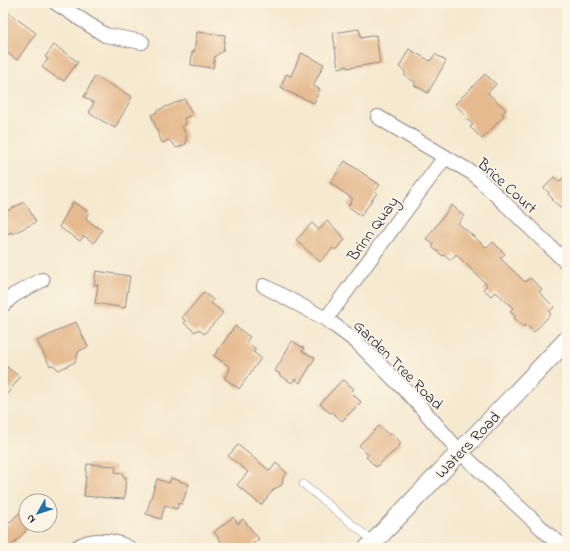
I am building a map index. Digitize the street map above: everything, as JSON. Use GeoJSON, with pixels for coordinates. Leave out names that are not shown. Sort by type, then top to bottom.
{"type":"FeatureCollection","features":[{"type":"Feature","properties":{"kind":"street"},"geometry":{"type":"LineString","coordinates":[[56,3],[104,35],[142,42]]}},
{"type":"Feature","properties":{"kind":"street","name":"Brice Court"},"geometry":{"type":"LineString","coordinates":[[378,118],[474,174],[567,263]]}},
{"type":"Feature","properties":{"kind":"street","name":"Brinn Quay"},"geometry":{"type":"LineString","coordinates":[[326,319],[445,157]]}},
{"type":"Feature","properties":{"kind":"street"},"geometry":{"type":"LineString","coordinates":[[3,305],[14,295],[42,280]]}},
{"type":"Feature","properties":{"kind":"street","name":"Garden Tree Road"},"geometry":{"type":"LineString","coordinates":[[264,286],[326,319],[357,342],[412,397],[460,452],[566,548]]}},
{"type":"Feature","properties":{"kind":"street","name":"Waters Road"},"geometry":{"type":"LineString","coordinates":[[371,545],[567,340]]}},
{"type":"Feature","properties":{"kind":"street"},"geometry":{"type":"LineString","coordinates":[[76,548],[90,542],[100,541],[118,543],[129,548]]}},
{"type":"Feature","properties":{"kind":"lane"},"geometry":{"type":"LineString","coordinates":[[303,484],[371,545]]}},
{"type":"Feature","properties":{"kind":"building"},"geometry":{"type":"Polygon","coordinates":[[[3,9],[36,33],[17,60],[3,50],[3,9]]]}},
{"type":"Feature","properties":{"kind":"building"},"geometry":{"type":"Polygon","coordinates":[[[359,29],[361,38],[376,35],[380,63],[338,68],[333,33],[359,29]]]}},
{"type":"Feature","properties":{"kind":"building"},"geometry":{"type":"Polygon","coordinates":[[[197,32],[225,35],[223,51],[215,56],[213,68],[191,65],[192,52],[194,52],[197,32]]]}},
{"type":"Feature","properties":{"kind":"building"},"geometry":{"type":"Polygon","coordinates":[[[54,45],[78,62],[64,81],[59,78],[58,79],[42,67],[48,59],[45,57],[54,45]]]}},
{"type":"Feature","properties":{"kind":"building"},"geometry":{"type":"Polygon","coordinates":[[[409,49],[430,61],[435,54],[446,61],[428,93],[414,85],[416,83],[405,76],[405,71],[399,67],[409,49]]]}},
{"type":"Feature","properties":{"kind":"building"},"geometry":{"type":"Polygon","coordinates":[[[301,53],[324,64],[313,86],[320,89],[314,103],[284,90],[285,89],[281,87],[286,74],[291,76],[301,53]]]}},
{"type":"Feature","properties":{"kind":"building"},"geometry":{"type":"Polygon","coordinates":[[[485,74],[496,84],[488,93],[506,110],[502,114],[504,116],[482,139],[470,127],[473,125],[455,104],[485,74]]]}},
{"type":"Feature","properties":{"kind":"building"},"geometry":{"type":"Polygon","coordinates":[[[95,76],[132,97],[115,128],[89,112],[94,103],[84,97],[95,76]]]}},
{"type":"Feature","properties":{"kind":"building"},"geometry":{"type":"Polygon","coordinates":[[[185,99],[192,115],[184,118],[186,124],[182,126],[186,136],[186,144],[177,148],[169,140],[162,143],[151,115],[157,112],[156,111],[185,99]]]}},
{"type":"Feature","properties":{"kind":"building"},"geometry":{"type":"Polygon","coordinates":[[[345,161],[380,185],[375,191],[377,193],[361,216],[348,206],[353,199],[330,183],[345,161]]]}},
{"type":"Feature","properties":{"kind":"building"},"geometry":{"type":"Polygon","coordinates":[[[567,174],[567,213],[552,200],[553,199],[548,194],[549,193],[544,188],[554,177],[559,182],[567,174]]]}},
{"type":"Feature","properties":{"kind":"building"},"geometry":{"type":"Polygon","coordinates":[[[24,202],[36,222],[12,234],[11,232],[3,237],[3,213],[24,202]]]}},
{"type":"Feature","properties":{"kind":"building"},"geometry":{"type":"Polygon","coordinates":[[[73,202],[89,212],[86,220],[102,230],[94,243],[84,236],[80,241],[59,227],[73,202]]]}},
{"type":"Feature","properties":{"kind":"building"},"geometry":{"type":"Polygon","coordinates":[[[452,205],[464,216],[458,223],[487,248],[493,242],[505,254],[500,258],[525,282],[530,278],[542,289],[539,292],[554,307],[549,312],[551,314],[534,332],[526,324],[524,327],[514,318],[515,316],[510,311],[513,308],[497,293],[495,292],[491,296],[483,289],[487,285],[456,254],[451,260],[444,255],[443,256],[432,247],[434,245],[426,239],[452,205]]]}},
{"type":"Feature","properties":{"kind":"building"},"geometry":{"type":"Polygon","coordinates":[[[327,221],[343,236],[342,237],[345,240],[335,250],[333,248],[320,262],[296,240],[312,223],[319,230],[327,221]]]}},
{"type":"Feature","properties":{"kind":"building"},"geometry":{"type":"Polygon","coordinates":[[[96,271],[130,276],[125,308],[95,303],[98,285],[94,285],[96,271]]]}},
{"type":"Feature","properties":{"kind":"building"},"geometry":{"type":"Polygon","coordinates":[[[204,292],[213,300],[211,303],[223,313],[204,334],[198,329],[195,332],[184,323],[186,321],[182,318],[204,292]]]}},
{"type":"Feature","properties":{"kind":"building"},"geometry":{"type":"Polygon","coordinates":[[[76,322],[88,347],[79,351],[75,362],[59,370],[53,365],[50,366],[37,341],[76,322]]]}},
{"type":"Feature","properties":{"kind":"building"},"geometry":{"type":"Polygon","coordinates":[[[235,326],[250,337],[246,342],[256,349],[253,352],[261,358],[239,389],[224,378],[230,370],[230,367],[214,356],[235,326]]]}},
{"type":"Feature","properties":{"kind":"building"},"geometry":{"type":"Polygon","coordinates":[[[292,341],[304,348],[302,351],[315,358],[300,383],[295,379],[292,383],[275,371],[292,341]]]}},
{"type":"Feature","properties":{"kind":"building"},"geometry":{"type":"Polygon","coordinates":[[[3,364],[20,377],[3,399],[3,364]]]}},
{"type":"Feature","properties":{"kind":"building"},"geometry":{"type":"Polygon","coordinates":[[[344,380],[354,389],[351,392],[361,402],[342,421],[320,404],[341,381],[344,380]]]}},
{"type":"Feature","properties":{"kind":"building"},"geometry":{"type":"Polygon","coordinates":[[[379,426],[389,435],[392,433],[401,443],[399,445],[400,446],[376,467],[366,457],[368,455],[359,445],[379,426]]]}},
{"type":"Feature","properties":{"kind":"building"},"geometry":{"type":"Polygon","coordinates":[[[238,445],[270,471],[276,463],[287,473],[283,478],[282,485],[274,489],[261,505],[237,485],[248,472],[228,456],[238,445]]]}},
{"type":"Feature","properties":{"kind":"building"},"geometry":{"type":"Polygon","coordinates":[[[87,464],[116,466],[115,472],[123,473],[123,477],[126,477],[124,499],[84,496],[87,464]]]}},
{"type":"Feature","properties":{"kind":"building"},"geometry":{"type":"Polygon","coordinates":[[[171,478],[189,484],[182,504],[179,503],[177,509],[165,505],[161,519],[146,514],[157,479],[169,483],[171,478]]]}},
{"type":"Feature","properties":{"kind":"building"},"geometry":{"type":"Polygon","coordinates":[[[18,514],[18,533],[24,533],[9,548],[3,541],[3,529],[18,514]]]}},
{"type":"Feature","properties":{"kind":"building"},"geometry":{"type":"Polygon","coordinates":[[[233,517],[238,524],[243,519],[259,539],[253,543],[257,548],[226,548],[214,532],[233,517]]]}}]}
